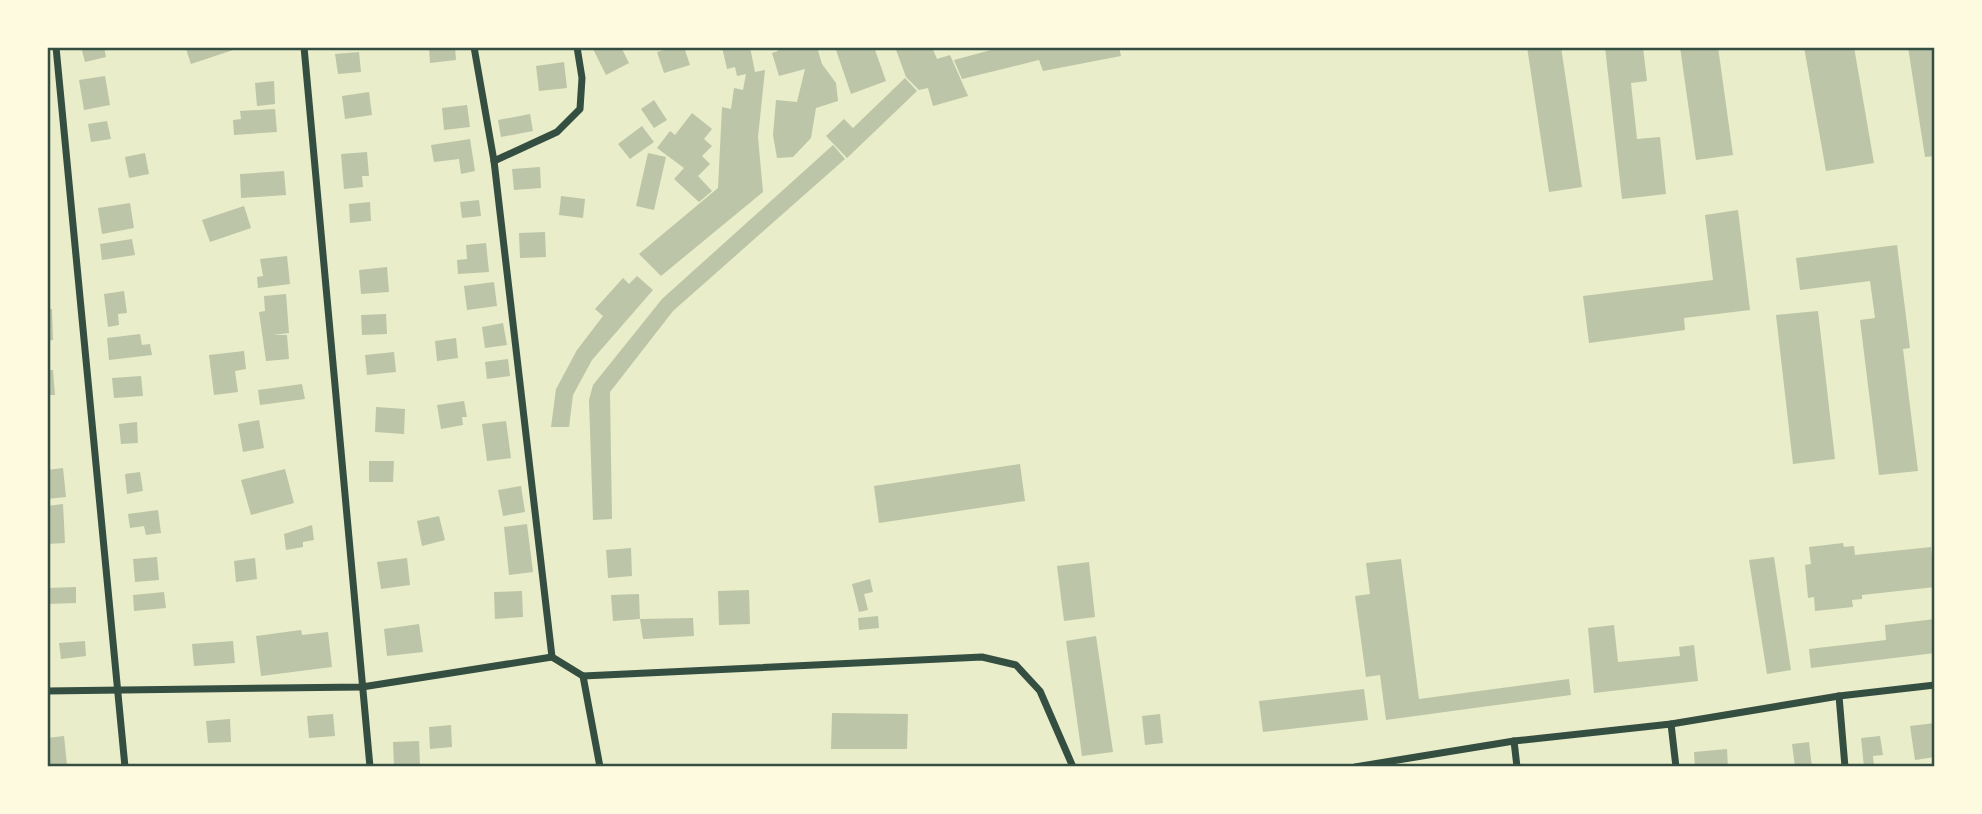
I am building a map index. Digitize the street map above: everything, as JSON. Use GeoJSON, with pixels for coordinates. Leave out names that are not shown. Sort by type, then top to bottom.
{"type":"FeatureCollection","features":[{"type":"Feature","properties":{"kind":"street"},"geometry":{"type":"LineString","coordinates":[[56,47],[125,767]]}},
{"type":"Feature","properties":{"kind":"street"},"geometry":{"type":"LineString","coordinates":[[304,47],[370,767]]}},
{"type":"Feature","properties":{"kind":"street"},"geometry":{"type":"LineString","coordinates":[[474,47],[494,161],[552,657]]}},
{"type":"Feature","properties":{"kind":"street"},"geometry":{"type":"LineString","coordinates":[[494,161],[556,132],[580,109],[582,78],[577,47]]}},
{"type":"Feature","properties":{"kind":"street"},"geometry":{"type":"LineString","coordinates":[[47,691],[362,687],[552,657],[583,676],[982,657],[1016,665],[1040,691],[1073,767]]}},
{"type":"Feature","properties":{"kind":"street"},"geometry":{"type":"LineString","coordinates":[[583,676],[600,767]]}},
{"type":"Feature","properties":{"kind":"street"},"geometry":{"type":"LineString","coordinates":[[1355,767],[1514,741],[1671,724],[1839,696],[1935,685]]}},
{"type":"Feature","properties":{"kind":"street"},"geometry":{"type":"LineString","coordinates":[[1839,696],[1845,767]]}},
{"type":"Feature","properties":{"kind":"street"},"geometry":{"type":"LineString","coordinates":[[1671,724],[1676,767]]}},
{"type":"Feature","properties":{"kind":"street"},"geometry":{"type":"LineString","coordinates":[[1514,741],[1517,767]]}},
{"type":"Feature","properties":{"kind":"building"},"geometry":{"type":"Polygon","coordinates":[[[81,47],[104,47],[106,57],[85,62],[81,47]]]}},
{"type":"Feature","properties":{"kind":"building"},"geometry":{"type":"Polygon","coordinates":[[[429,47],[455,47],[456,60],[430,63],[429,47]]]}},
{"type":"Feature","properties":{"kind":"building"},"geometry":{"type":"Polygon","coordinates":[[[621,47],[629,63],[606,75],[593,49],[621,47]]]}},
{"type":"Feature","properties":{"kind":"building"},"geometry":{"type":"Polygon","coordinates":[[[684,47],[690,65],[664,73],[657,52],[684,47]]]}},
{"type":"Feature","properties":{"kind":"building"},"geometry":{"type":"Polygon","coordinates":[[[722,47],[750,47],[755,72],[765,70],[758,137],[763,192],[661,276],[639,254],[718,188],[722,107],[731,109],[734,88],[743,90],[746,74],[737,76],[735,67],[727,69],[722,47]]]}},
{"type":"Feature","properties":{"kind":"building"},"geometry":{"type":"Polygon","coordinates":[[[777,47],[817,47],[822,64],[836,83],[838,101],[816,108],[811,138],[793,157],[777,158],[773,135],[776,100],[797,102],[805,69],[779,76],[772,53],[778,51],[777,47]]]}},
{"type":"Feature","properties":{"kind":"building"},"geometry":{"type":"Polygon","coordinates":[[[835,47],[874,47],[886,81],[851,94],[835,47]]]}},
{"type":"Feature","properties":{"kind":"building"},"geometry":{"type":"Polygon","coordinates":[[[895,47],[932,47],[937,59],[950,55],[968,96],[933,106],[928,88],[919,90],[906,77],[895,47]]]}},
{"type":"Feature","properties":{"kind":"building"},"geometry":{"type":"Polygon","coordinates":[[[1002,47],[1119,47],[1121,56],[1043,71],[1039,60],[962,79],[954,60],[1002,47]]]}},
{"type":"Feature","properties":{"kind":"building"},"geometry":{"type":"Polygon","coordinates":[[[1527,47],[1561,47],[1582,187],[1549,192],[1527,47]]]}},
{"type":"Feature","properties":{"kind":"building"},"geometry":{"type":"Polygon","coordinates":[[[1605,47],[1643,47],[1647,81],[1631,83],[1637,139],[1660,137],[1666,194],[1622,199],[1605,47]]]}},
{"type":"Feature","properties":{"kind":"building"},"geometry":{"type":"Polygon","coordinates":[[[1680,47],[1718,47],[1733,155],[1696,160],[1680,47]]]}},
{"type":"Feature","properties":{"kind":"building"},"geometry":{"type":"Polygon","coordinates":[[[1804,47],[1854,47],[1874,163],[1826,171],[1804,47]]]}},
{"type":"Feature","properties":{"kind":"building"},"geometry":{"type":"Polygon","coordinates":[[[1908,47],[1935,47],[1935,156],[1925,157],[1908,47]]]}},
{"type":"Feature","properties":{"kind":"building"},"geometry":{"type":"Polygon","coordinates":[[[239,48],[191,64],[186,49],[239,48]]]}},
{"type":"Feature","properties":{"kind":"building"},"geometry":{"type":"Polygon","coordinates":[[[359,52],[361,72],[338,74],[335,54],[359,52]]]}},
{"type":"Feature","properties":{"kind":"building"},"geometry":{"type":"Polygon","coordinates":[[[564,62],[567,88],[539,91],[536,66],[564,62]]]}},
{"type":"Feature","properties":{"kind":"building"},"geometry":{"type":"Polygon","coordinates":[[[105,76],[110,105],[84,110],[79,80],[105,76]]]}},
{"type":"Feature","properties":{"kind":"building"},"geometry":{"type":"Polygon","coordinates":[[[905,78],[917,91],[847,158],[826,136],[844,119],[853,128],[905,78]]]}},
{"type":"Feature","properties":{"kind":"building"},"geometry":{"type":"Polygon","coordinates":[[[274,81],[275,104],[257,106],[255,83],[274,81]]]}},
{"type":"Feature","properties":{"kind":"building"},"geometry":{"type":"Polygon","coordinates":[[[369,92],[372,115],[345,119],[342,96],[369,92]]]}},
{"type":"Feature","properties":{"kind":"building"},"geometry":{"type":"Polygon","coordinates":[[[654,100],[667,120],[654,128],[641,109],[654,100]]]}},
{"type":"Feature","properties":{"kind":"building"},"geometry":{"type":"Polygon","coordinates":[[[467,105],[470,127],[444,130],[442,108],[467,105]]]}},
{"type":"Feature","properties":{"kind":"building"},"geometry":{"type":"Polygon","coordinates":[[[275,109],[277,132],[234,135],[233,120],[241,119],[240,111],[275,109]]]}},
{"type":"Feature","properties":{"kind":"building"},"geometry":{"type":"Polygon","coordinates":[[[692,113],[712,129],[704,139],[712,146],[702,156],[710,164],[698,176],[712,191],[699,202],[674,179],[684,168],[657,148],[670,131],[675,135],[692,113]]]}},
{"type":"Feature","properties":{"kind":"building"},"geometry":{"type":"Polygon","coordinates":[[[530,114],[533,131],[501,137],[498,120],[530,114]]]}},
{"type":"Feature","properties":{"kind":"building"},"geometry":{"type":"Polygon","coordinates":[[[107,121],[111,139],[91,142],[88,124],[107,121]]]}},
{"type":"Feature","properties":{"kind":"building"},"geometry":{"type":"Polygon","coordinates":[[[642,126],[654,142],[630,159],[618,144],[642,126]]]}},
{"type":"Feature","properties":{"kind":"building"},"geometry":{"type":"Polygon","coordinates":[[[470,139],[475,171],[461,174],[459,159],[434,162],[431,145],[470,139]]]}},
{"type":"Feature","properties":{"kind":"building"},"geometry":{"type":"Polygon","coordinates":[[[833,145],[845,159],[673,311],[610,392],[612,519],[593,520],[589,400],[593,385],[662,299],[833,145]]]}},
{"type":"Feature","properties":{"kind":"building"},"geometry":{"type":"Polygon","coordinates":[[[367,152],[369,176],[362,176],[363,187],[344,189],[341,154],[367,152]]]}},
{"type":"Feature","properties":{"kind":"building"},"geometry":{"type":"Polygon","coordinates":[[[145,153],[149,174],[129,178],[125,157],[145,153]]]}},
{"type":"Feature","properties":{"kind":"building"},"geometry":{"type":"Polygon","coordinates":[[[648,153],[666,157],[654,210],[636,206],[648,153]]]}},
{"type":"Feature","properties":{"kind":"building"},"geometry":{"type":"Polygon","coordinates":[[[540,167],[541,188],[514,190],[512,169],[540,167]]]}},
{"type":"Feature","properties":{"kind":"building"},"geometry":{"type":"Polygon","coordinates":[[[284,171],[286,195],[241,198],[240,174],[284,171]]]}},
{"type":"Feature","properties":{"kind":"building"},"geometry":{"type":"Polygon","coordinates":[[[561,196],[585,199],[583,218],[559,215],[561,196]]]}},
{"type":"Feature","properties":{"kind":"building"},"geometry":{"type":"Polygon","coordinates":[[[479,200],[481,216],[462,218],[460,202],[479,200]]]}},
{"type":"Feature","properties":{"kind":"building"},"geometry":{"type":"Polygon","coordinates":[[[370,202],[371,221],[350,223],[349,204],[370,202]]]}},
{"type":"Feature","properties":{"kind":"building"},"geometry":{"type":"Polygon","coordinates":[[[130,203],[134,228],[102,234],[98,208],[130,203]]]}},
{"type":"Feature","properties":{"kind":"building"},"geometry":{"type":"Polygon","coordinates":[[[244,206],[251,228],[210,242],[202,220],[244,206]]]}},
{"type":"Feature","properties":{"kind":"building"},"geometry":{"type":"Polygon","coordinates":[[[1738,210],[1750,310],[1684,318],[1685,330],[1589,343],[1583,296],[1713,280],[1705,215],[1738,210]]]}},
{"type":"Feature","properties":{"kind":"building"},"geometry":{"type":"Polygon","coordinates":[[[545,232],[546,257],[520,258],[519,233],[545,232]]]}},
{"type":"Feature","properties":{"kind":"building"},"geometry":{"type":"Polygon","coordinates":[[[132,239],[135,255],[102,260],[100,244],[132,239]]]}},
{"type":"Feature","properties":{"kind":"building"},"geometry":{"type":"Polygon","coordinates":[[[486,243],[489,272],[458,274],[457,260],[467,259],[466,245],[486,243]]]}},
{"type":"Feature","properties":{"kind":"building"},"geometry":{"type":"Polygon","coordinates":[[[1897,245],[1910,348],[1903,349],[1918,471],[1879,475],[1860,320],[1875,318],[1870,281],[1800,290],[1796,258],[1897,245]]]}},
{"type":"Feature","properties":{"kind":"building"},"geometry":{"type":"Polygon","coordinates":[[[287,256],[290,284],[258,288],[257,277],[263,276],[260,259],[287,256]]]}},
{"type":"Feature","properties":{"kind":"building"},"geometry":{"type":"Polygon","coordinates":[[[387,267],[389,292],[361,294],[359,270],[387,267]]]}},
{"type":"Feature","properties":{"kind":"building"},"geometry":{"type":"Polygon","coordinates":[[[637,276],[653,290],[592,360],[573,395],[569,427],[551,427],[556,389],[577,350],[603,316],[595,309],[623,278],[629,284],[637,276]]]}},
{"type":"Feature","properties":{"kind":"building"},"geometry":{"type":"Polygon","coordinates":[[[494,282],[497,306],[467,310],[464,286],[494,282]]]}},
{"type":"Feature","properties":{"kind":"building"},"geometry":{"type":"Polygon","coordinates":[[[124,291],[127,313],[118,314],[119,325],[108,327],[104,294],[124,291]]]}},
{"type":"Feature","properties":{"kind":"building"},"geometry":{"type":"Polygon","coordinates":[[[286,294],[289,333],[273,335],[287,335],[289,359],[266,361],[259,312],[265,311],[264,296],[286,294]]]}},
{"type":"Feature","properties":{"kind":"building"},"geometry":{"type":"Polygon","coordinates":[[[47,309],[52,309],[53,340],[47,341],[47,309]]]}},
{"type":"Feature","properties":{"kind":"building"},"geometry":{"type":"Polygon","coordinates":[[[1818,311],[1835,459],[1793,464],[1776,315],[1818,311]]]}},
{"type":"Feature","properties":{"kind":"building"},"geometry":{"type":"Polygon","coordinates":[[[386,314],[387,334],[362,335],[361,315],[386,314]]]}},
{"type":"Feature","properties":{"kind":"building"},"geometry":{"type":"Polygon","coordinates":[[[503,323],[507,345],[485,348],[482,327],[503,323]]]}},
{"type":"Feature","properties":{"kind":"building"},"geometry":{"type":"Polygon","coordinates":[[[140,334],[142,345],[150,344],[152,355],[109,360],[107,338],[140,334]]]}},
{"type":"Feature","properties":{"kind":"building"},"geometry":{"type":"Polygon","coordinates":[[[456,338],[458,358],[437,361],[435,341],[456,338]]]}},
{"type":"Feature","properties":{"kind":"building"},"geometry":{"type":"Polygon","coordinates":[[[244,351],[246,369],[235,371],[238,392],[214,395],[209,355],[244,351]]]}},
{"type":"Feature","properties":{"kind":"building"},"geometry":{"type":"Polygon","coordinates":[[[394,352],[396,372],[367,375],[365,355],[394,352]]]}},
{"type":"Feature","properties":{"kind":"building"},"geometry":{"type":"Polygon","coordinates":[[[508,359],[510,376],[487,379],[485,362],[508,359]]]}},
{"type":"Feature","properties":{"kind":"building"},"geometry":{"type":"Polygon","coordinates":[[[47,370],[53,370],[55,395],[47,395],[47,370]]]}},
{"type":"Feature","properties":{"kind":"building"},"geometry":{"type":"Polygon","coordinates":[[[141,376],[143,396],[114,398],[112,378],[141,376]]]}},
{"type":"Feature","properties":{"kind":"building"},"geometry":{"type":"Polygon","coordinates":[[[302,384],[305,399],[260,405],[258,390],[302,384]]]}},
{"type":"Feature","properties":{"kind":"building"},"geometry":{"type":"Polygon","coordinates":[[[464,401],[467,417],[462,417],[463,425],[441,429],[437,405],[464,401]]]}},
{"type":"Feature","properties":{"kind":"building"},"geometry":{"type":"Polygon","coordinates":[[[376,407],[405,409],[404,434],[375,432],[376,407]]]}},
{"type":"Feature","properties":{"kind":"building"},"geometry":{"type":"Polygon","coordinates":[[[259,420],[264,448],[243,452],[238,424],[259,420]]]}},
{"type":"Feature","properties":{"kind":"building"},"geometry":{"type":"Polygon","coordinates":[[[506,421],[511,458],[487,461],[482,424],[506,421]]]}},
{"type":"Feature","properties":{"kind":"building"},"geometry":{"type":"Polygon","coordinates":[[[137,422],[138,443],[121,444],[119,424],[137,422]]]}},
{"type":"Feature","properties":{"kind":"building"},"geometry":{"type":"Polygon","coordinates":[[[369,461],[394,461],[393,482],[369,482],[369,461]]]}},
{"type":"Feature","properties":{"kind":"building"},"geometry":{"type":"Polygon","coordinates":[[[1020,464],[1025,501],[879,523],[874,486],[1020,464]]]}},
{"type":"Feature","properties":{"kind":"building"},"geometry":{"type":"Polygon","coordinates":[[[63,468],[66,497],[47,499],[47,470],[63,468]]]}},
{"type":"Feature","properties":{"kind":"building"},"geometry":{"type":"Polygon","coordinates":[[[285,469],[294,503],[251,515],[241,480],[285,469]]]}},
{"type":"Feature","properties":{"kind":"building"},"geometry":{"type":"Polygon","coordinates":[[[140,472],[143,491],[127,494],[125,474],[140,472]]]}},
{"type":"Feature","properties":{"kind":"building"},"geometry":{"type":"Polygon","coordinates":[[[521,486],[525,512],[503,516],[498,490],[521,486]]]}},
{"type":"Feature","properties":{"kind":"building"},"geometry":{"type":"Polygon","coordinates":[[[63,504],[65,543],[47,544],[47,506],[63,504]]]}},
{"type":"Feature","properties":{"kind":"building"},"geometry":{"type":"Polygon","coordinates":[[[158,510],[161,533],[146,535],[144,526],[130,528],[128,514],[158,510]]]}},
{"type":"Feature","properties":{"kind":"building"},"geometry":{"type":"Polygon","coordinates":[[[439,516],[445,540],[422,546],[417,521],[439,516]]]}},
{"type":"Feature","properties":{"kind":"building"},"geometry":{"type":"Polygon","coordinates":[[[527,524],[533,572],[509,575],[504,527],[527,524]]]}},
{"type":"Feature","properties":{"kind":"building"},"geometry":{"type":"Polygon","coordinates":[[[312,525],[314,540],[303,542],[303,547],[286,550],[284,534],[312,525]]]}},
{"type":"Feature","properties":{"kind":"building"},"geometry":{"type":"Polygon","coordinates":[[[1843,543],[1844,547],[1854,546],[1855,555],[1931,547],[1935,587],[1862,595],[1862,599],[1852,600],[1853,607],[1815,611],[1814,597],[1808,598],[1805,565],[1811,564],[1809,547],[1843,543]]]}},
{"type":"Feature","properties":{"kind":"building"},"geometry":{"type":"Polygon","coordinates":[[[631,548],[632,576],[608,578],[606,550],[631,548]]]}},
{"type":"Feature","properties":{"kind":"building"},"geometry":{"type":"Polygon","coordinates":[[[157,557],[159,580],[135,582],[133,559],[157,557]]]}},
{"type":"Feature","properties":{"kind":"building"},"geometry":{"type":"Polygon","coordinates":[[[1774,557],[1791,670],[1767,674],[1749,560],[1774,557]]]}},
{"type":"Feature","properties":{"kind":"building"},"geometry":{"type":"Polygon","coordinates":[[[255,558],[257,579],[236,582],[234,561],[255,558]]]}},
{"type":"Feature","properties":{"kind":"building"},"geometry":{"type":"Polygon","coordinates":[[[407,558],[410,585],[381,589],[377,562],[407,558]]]}},
{"type":"Feature","properties":{"kind":"building"},"geometry":{"type":"Polygon","coordinates":[[[1401,559],[1419,699],[1569,679],[1571,695],[1386,720],[1380,675],[1366,677],[1355,596],[1370,594],[1366,563],[1401,559]]]}},
{"type":"Feature","properties":{"kind":"building"},"geometry":{"type":"Polygon","coordinates":[[[1089,562],[1095,617],[1064,621],[1057,566],[1089,562]]]}},
{"type":"Feature","properties":{"kind":"building"},"geometry":{"type":"Polygon","coordinates":[[[870,579],[873,592],[864,594],[868,610],[859,612],[852,584],[870,579]]]}},
{"type":"Feature","properties":{"kind":"building"},"geometry":{"type":"Polygon","coordinates":[[[76,587],[76,603],[47,604],[47,588],[76,587]]]}},
{"type":"Feature","properties":{"kind":"building"},"geometry":{"type":"Polygon","coordinates":[[[749,590],[750,624],[719,625],[718,591],[749,590]]]}},
{"type":"Feature","properties":{"kind":"building"},"geometry":{"type":"Polygon","coordinates":[[[522,591],[523,617],[495,619],[494,592],[522,591]]]}},
{"type":"Feature","properties":{"kind":"building"},"geometry":{"type":"Polygon","coordinates":[[[164,592],[166,608],[134,611],[133,595],[164,592]]]}},
{"type":"Feature","properties":{"kind":"building"},"geometry":{"type":"Polygon","coordinates":[[[639,594],[640,619],[613,621],[611,595],[639,594]]]}},
{"type":"Feature","properties":{"kind":"building"},"geometry":{"type":"Polygon","coordinates":[[[878,616],[879,628],[859,630],[858,618],[878,616]]]}},
{"type":"Feature","properties":{"kind":"building"},"geometry":{"type":"Polygon","coordinates":[[[693,618],[694,636],[643,639],[640,619],[693,618]]]}},
{"type":"Feature","properties":{"kind":"building"},"geometry":{"type":"Polygon","coordinates":[[[1935,619],[1935,653],[1811,668],[1809,649],[1886,640],[1885,625],[1935,619]]]}},
{"type":"Feature","properties":{"kind":"building"},"geometry":{"type":"Polygon","coordinates":[[[419,624],[423,652],[387,656],[384,629],[419,624]]]}},
{"type":"Feature","properties":{"kind":"building"},"geometry":{"type":"Polygon","coordinates":[[[1614,625],[1618,662],[1680,656],[1679,647],[1694,645],[1698,681],[1594,693],[1588,628],[1614,625]]]}},
{"type":"Feature","properties":{"kind":"building"},"geometry":{"type":"Polygon","coordinates":[[[301,630],[302,635],[328,632],[332,667],[261,676],[256,636],[301,630]]]}},
{"type":"Feature","properties":{"kind":"building"},"geometry":{"type":"Polygon","coordinates":[[[1096,636],[1113,752],[1082,756],[1066,641],[1096,636]]]}},
{"type":"Feature","properties":{"kind":"building"},"geometry":{"type":"Polygon","coordinates":[[[85,641],[86,656],[61,659],[59,643],[85,641]]]}},
{"type":"Feature","properties":{"kind":"building"},"geometry":{"type":"Polygon","coordinates":[[[233,641],[235,663],[194,666],[192,644],[233,641]]]}},
{"type":"Feature","properties":{"kind":"building"},"geometry":{"type":"Polygon","coordinates":[[[1364,689],[1368,720],[1263,732],[1259,701],[1364,689]]]}},
{"type":"Feature","properties":{"kind":"building"},"geometry":{"type":"Polygon","coordinates":[[[832,713],[908,714],[907,749],[831,749],[832,713]]]}},
{"type":"Feature","properties":{"kind":"building"},"geometry":{"type":"Polygon","coordinates":[[[333,714],[335,736],[309,738],[307,716],[333,714]]]}},
{"type":"Feature","properties":{"kind":"building"},"geometry":{"type":"Polygon","coordinates":[[[1160,714],[1163,743],[1145,745],[1142,716],[1160,714]]]}},
{"type":"Feature","properties":{"kind":"building"},"geometry":{"type":"Polygon","coordinates":[[[230,719],[231,742],[208,743],[206,721],[230,719]]]}},
{"type":"Feature","properties":{"kind":"building"},"geometry":{"type":"Polygon","coordinates":[[[1935,723],[1935,757],[1915,760],[1910,726],[1935,723]]]}},
{"type":"Feature","properties":{"kind":"building"},"geometry":{"type":"Polygon","coordinates":[[[451,725],[452,747],[430,749],[429,727],[451,725]]]}},
{"type":"Feature","properties":{"kind":"building"},"geometry":{"type":"Polygon","coordinates":[[[64,736],[67,765],[47,767],[47,738],[64,736]]]}},
{"type":"Feature","properties":{"kind":"building"},"geometry":{"type":"Polygon","coordinates":[[[1880,736],[1883,755],[1873,756],[1874,767],[1864,767],[1861,738],[1880,736]]]}},
{"type":"Feature","properties":{"kind":"building"},"geometry":{"type":"Polygon","coordinates":[[[419,741],[420,765],[394,766],[393,742],[419,741]]]}},
{"type":"Feature","properties":{"kind":"building"},"geometry":{"type":"Polygon","coordinates":[[[1809,742],[1812,767],[1795,767],[1792,744],[1809,742]]]}},
{"type":"Feature","properties":{"kind":"building"},"geometry":{"type":"Polygon","coordinates":[[[1727,749],[1728,767],[1695,767],[1694,752],[1727,749]]]}}]}
